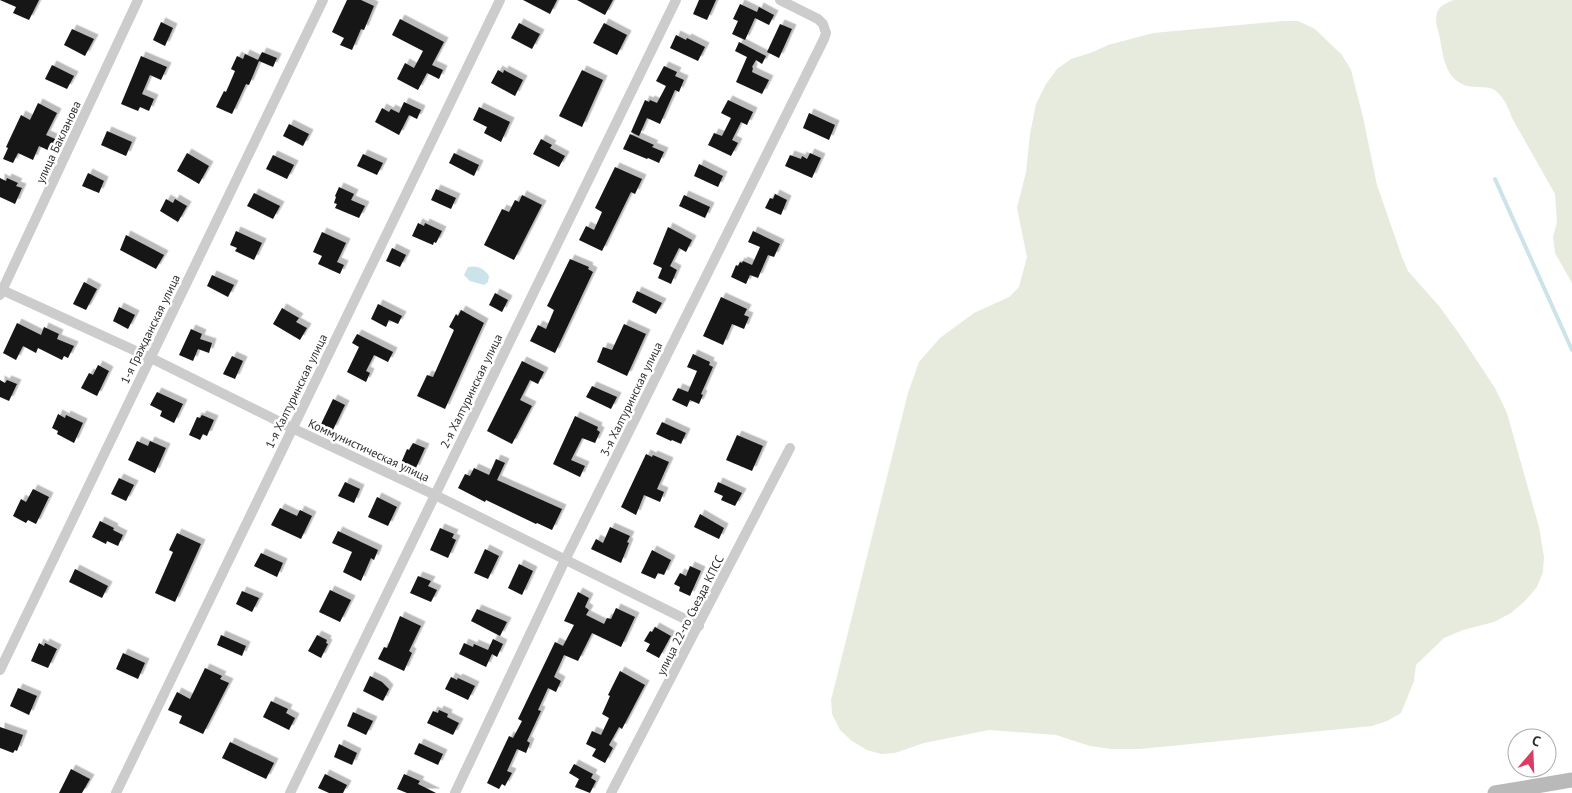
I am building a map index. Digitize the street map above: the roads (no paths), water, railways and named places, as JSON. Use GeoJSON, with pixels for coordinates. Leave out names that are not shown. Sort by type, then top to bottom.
{"type":"FeatureCollection","features":[{"type":"Feature","properties":{"kind":"street","name":"улица Бакланова"},"geometry":{"type":"LineString","coordinates":[[1,291],[138,0]]}},
{"type":"Feature","properties":{"kind":"street","name":"1-я Гражданская улица"},"geometry":{"type":"LineString","coordinates":[[0,670],[323,0]]}},
{"type":"Feature","properties":{"kind":"street","name":"1-я Халтуринская улица"},"geometry":{"type":"LineString","coordinates":[[116,793],[500,0]]}},
{"type":"Feature","properties":{"kind":"street","name":"2-я Халтуринская улица"},"geometry":{"type":"LineString","coordinates":[[290,793],[676,0]]}},
{"type":"Feature","properties":{"kind":"street","name":"3-я Халтуринская улица"},"geometry":{"type":"LineString","coordinates":[[455,793],[565,560],[824,39],[826,28],[818,19],[780,0]]}},
{"type":"Feature","properties":{"kind":"street","name":"Коммунистическая улица"},"geometry":{"type":"LineString","coordinates":[[1,291],[149,358],[435,495],[699,626]]}},
{"type":"Feature","properties":{"kind":"street","name":"улица 22-го Съезда КПСС"},"geometry":{"type":"LineString","coordinates":[[611,793],[790,448]]}},
{"type":"Feature","properties":{"kind":"street"},"geometry":{"type":"LineString","coordinates":[[1495,793],[1572,780]]}},
{"type":"Feature","properties":{"kind":"water"},"geometry":{"type":"Polygon","coordinates":[[[474,266],[483,269],[489,276],[488,282],[484,285],[470,281],[464,275],[468,267],[474,266]]]}},
{"type":"Feature","properties":{"kind":"waterway"},"geometry":{"type":"LineString","coordinates":[[1495,179],[1572,350]]}}]}
